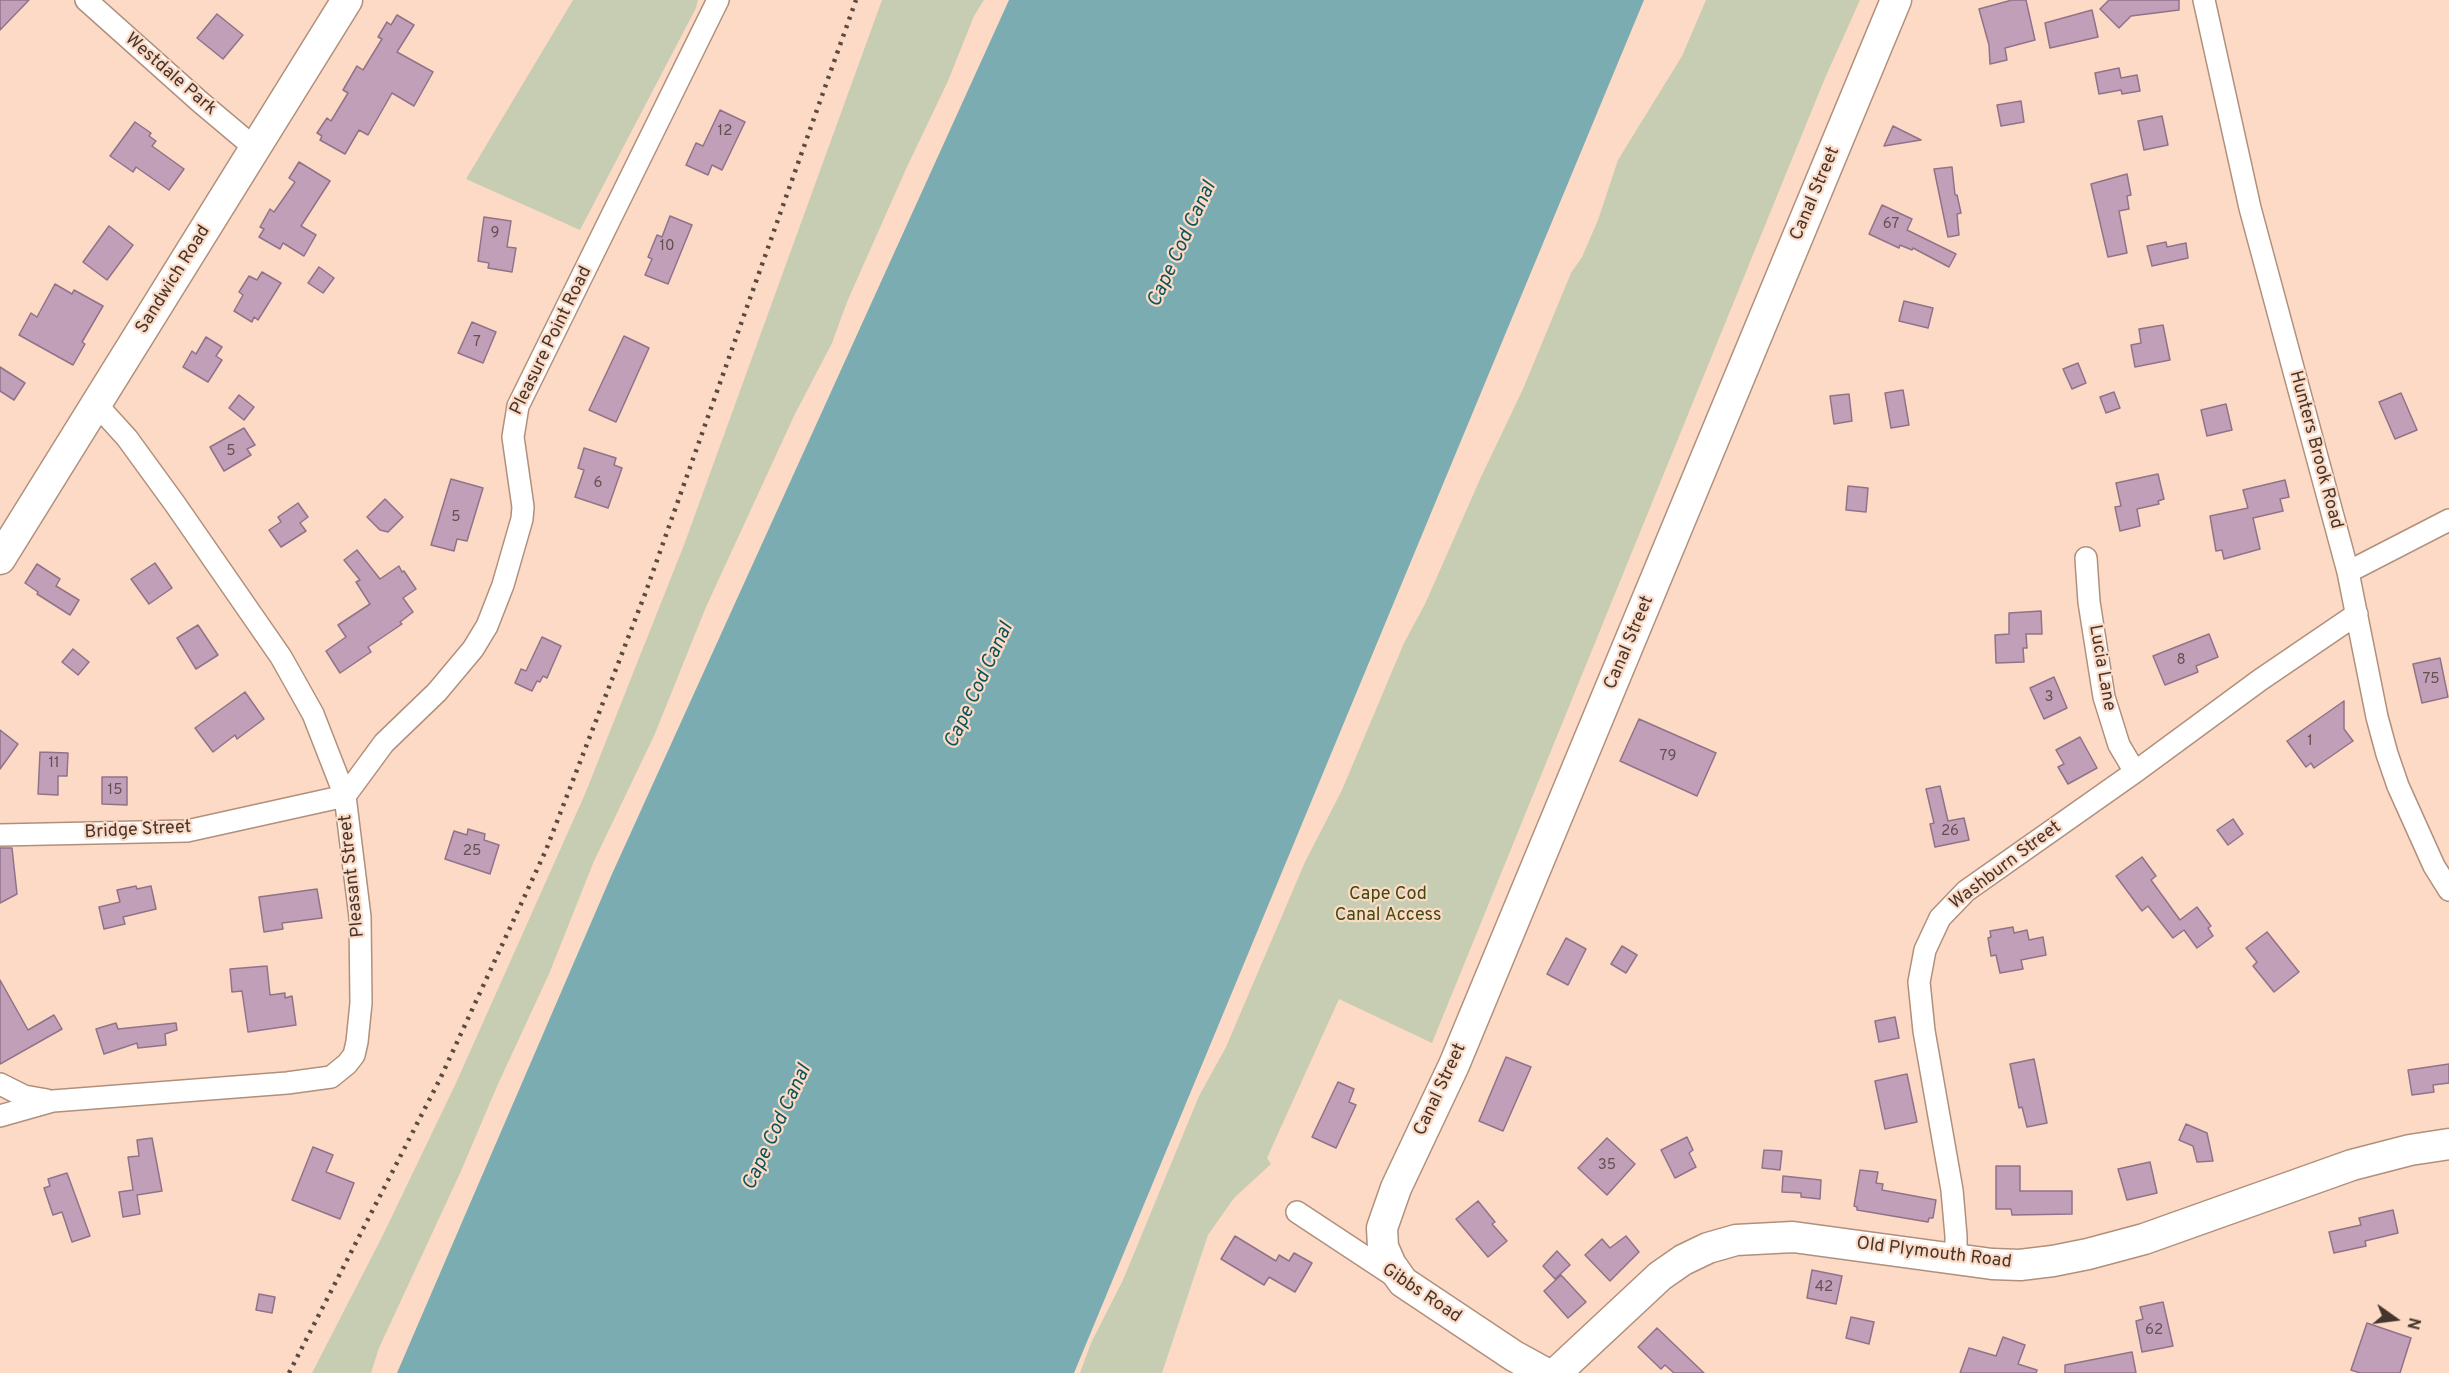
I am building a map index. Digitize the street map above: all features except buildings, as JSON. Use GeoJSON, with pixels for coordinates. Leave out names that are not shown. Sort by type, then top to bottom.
{"type":"FeatureCollection","features":[{"type":"Feature","properties":{"kind":"street","name":"Westdale Park"},"geometry":{"type":"LineString","coordinates":[[86,0],[256,149]]}},
{"type":"Feature","properties":{"kind":"street","name":"Sandwich Road"},"geometry":{"type":"LineString","coordinates":[[0,559],[347,0]]}},
{"type":"Feature","properties":{"kind":"street","name":"Pleasure Point Road"},"geometry":{"type":"LineString","coordinates":[[345,796],[384,743],[444,684],[473,649],[486,626],[503,585],[522,519],[519,466],[513,437],[518,406],[718,0]]}},
{"type":"Feature","properties":{"kind":"street","name":"Canal Street"},"geometry":{"type":"LineString","coordinates":[[1403,1282],[1391,1265],[1383,1247],[1382,1228],[1392,1198],[1454,1065],[1896,0]]}},
{"type":"Feature","properties":{"kind":"street","name":"Hunters Brook Road"},"geometry":{"type":"LineString","coordinates":[[2204,0],[2250,208],[2348,572],[2377,717],[2387,754],[2398,786],[2430,856],[2449,890]]}},
{"type":"Feature","properties":{"kind":"street","name":"Pleasant Street"},"geometry":{"type":"LineString","coordinates":[[0,1116],[53,1101],[287,1083],[331,1077],[347,1064],[354,1054],[357,1042],[361,1003],[360,917],[345,796],[313,714],[281,657],[127,438],[97,405]]}},
{"type":"Feature","properties":{"kind":"street"},"geometry":{"type":"LineString","coordinates":[[2348,572],[2449,520]]}},
{"type":"Feature","properties":{"kind":"street","name":"Lucia Lane"},"geometry":{"type":"LineString","coordinates":[[2086,558],[2089,602],[2104,697],[2119,744],[2135,772]]}},
{"type":"Feature","properties":{"kind":"street","name":"Washburn Street"},"geometry":{"type":"LineString","coordinates":[[1956,1259],[1956,1225],[1951,1181],[1919,982],[1925,950],[1940,918],[1966,891],[2135,772],[2260,680],[2357,614]]}},
{"type":"Feature","properties":{"kind":"street","name":"Bridge Street"},"geometry":{"type":"LineString","coordinates":[[0,835],[187,831],[345,796]]}},
{"type":"Feature","properties":{"kind":"street"},"geometry":{"type":"LineString","coordinates":[[0,1084],[24,1096],[53,1101]]}},
{"type":"Feature","properties":{"kind":"street","name":"Old Plymouth Road"},"geometry":{"type":"LineString","coordinates":[[1556,1373],[1660,1276],[1683,1260],[1708,1248],[1736,1240],[1793,1237],[1956,1259],[2020,1264],[2088,1254],[2144,1239],[2352,1165],[2410,1150],[2449,1144]]}},
{"type":"Feature","properties":{"kind":"street","name":"Gibbs Road"},"geometry":{"type":"LineString","coordinates":[[1298,1212],[1514,1356],[1545,1373]]}},
{"type":"Feature","properties":{"kind":"green space"},"geometry":{"type":"Polygon","coordinates":[[[573,0],[698,0],[696,8],[580,230],[466,179],[573,0]]]}},
{"type":"Feature","properties":{"kind":"green space"},"geometry":{"type":"Polygon","coordinates":[[[882,0],[984,0],[974,16],[948,81],[847,302],[832,343],[794,416],[706,607],[654,736],[594,861],[549,974],[379,1348],[371,1373],[312,1373],[382,1237],[456,1083],[585,794],[684,545],[882,0]]]}},
{"type":"Feature","properties":{"kind":"green space","name":"Cape Cod Canal Access"},"geometry":{"type":"Polygon","coordinates":[[[1706,0],[1860,0],[1825,78],[1432,1043],[1339,999],[1267,1158],[1271,1164],[1234,1198],[1208,1235],[1162,1373],[1080,1373],[1091,1343],[1123,1280],[1199,1096],[1226,1047],[1305,862],[1342,790],[1404,643],[1425,604],[1523,389],[1571,273],[1582,257],[1598,220],[1618,160],[1682,56],[1706,0]]]}},
{"type":"Feature","properties":{"kind":"water","name":"Cape Cod Canal"},"geometry":{"type":"Polygon","coordinates":[[[1009,0],[1644,0],[1074,1373],[397,1373],[612,874],[1009,0]]]}},
{"type":"Feature","properties":{"kind":"railway"},"geometry":{"type":"LineString","coordinates":[[289,1373],[440,1079],[546,850],[645,594],[856,0]]}}]}
